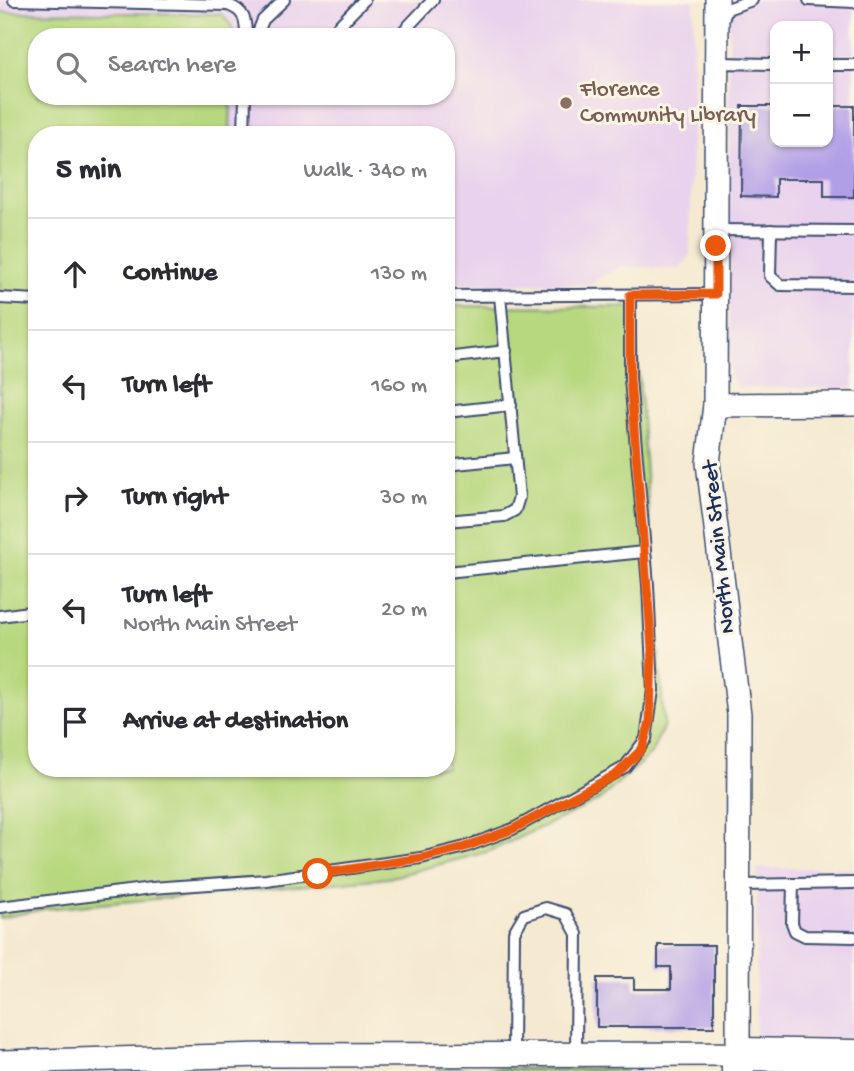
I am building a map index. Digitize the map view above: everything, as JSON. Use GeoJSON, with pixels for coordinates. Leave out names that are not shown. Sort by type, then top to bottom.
{"type":"FeatureCollection","features":[{"type":"Feature","properties":{"kind":"street"},"geometry":{"type":"LineString","coordinates":[[717,0],[718,36]]}},
{"type":"Feature","properties":{"kind":"street","name":"North Main Street"},"geometry":{"type":"LineString","coordinates":[[718,36],[715,405],[708,463],[739,714],[741,885],[738,1062]]}},
{"type":"Feature","properties":{"kind":"street"},"geometry":{"type":"LineString","coordinates":[[715,405],[854,404]]}},
{"type":"Feature","properties":{"kind":"street"},"geometry":{"type":"LineString","coordinates":[[0,1062],[106,1065],[427,1063],[513,1054],[576,1053],[738,1062],[854,1056]]}},
{"type":"Feature","properties":{"kind":"lane"},"geometry":{"type":"LineString","coordinates":[[14,0],[213,2],[240,9],[246,21],[246,28]]}},
{"type":"Feature","properties":{"kind":"lane"},"geometry":{"type":"LineString","coordinates":[[260,28],[263,20],[284,0]]}},
{"type":"Feature","properties":{"kind":"lane"},"geometry":{"type":"LineString","coordinates":[[337,28],[364,0]]}},
{"type":"Feature","properties":{"kind":"lane"},"geometry":{"type":"LineString","coordinates":[[407,28],[433,0]]}},
{"type":"Feature","properties":{"kind":"lane","name":"North Main Street"},"geometry":{"type":"LineString","coordinates":[[718,36],[727,9],[752,0]]}},
{"type":"Feature","properties":{"kind":"lane"},"geometry":{"type":"LineString","coordinates":[[809,0],[854,2]]}},
{"type":"Feature","properties":{"kind":"lane"},"geometry":{"type":"LineString","coordinates":[[718,63],[770,64]]}},
{"type":"Feature","properties":{"kind":"lane"},"geometry":{"type":"LineString","coordinates":[[833,65],[854,65]]}},
{"type":"Feature","properties":{"kind":"lane"},"geometry":{"type":"LineString","coordinates":[[244,126],[245,105]]}},
{"type":"Feature","properties":{"kind":"lane"},"geometry":{"type":"LineString","coordinates":[[716,230],[854,231]]}},
{"type":"Feature","properties":{"kind":"lane"},"geometry":{"type":"LineString","coordinates":[[771,230],[770,276],[773,282],[780,285],[854,286]]}},
{"type":"Feature","properties":{"kind":"lane"},"geometry":{"type":"LineString","coordinates":[[455,296],[716,294]]}},
{"type":"Feature","properties":{"kind":"lane"},"geometry":{"type":"LineString","coordinates":[[0,907],[152,888],[266,880],[421,858],[465,847],[513,829],[602,783],[625,768],[642,749],[650,722],[652,648],[630,379],[630,295]]}},
{"type":"Feature","properties":{"kind":"lane"},"geometry":{"type":"LineString","coordinates":[[455,521],[504,516],[516,510],[519,498],[500,296]]}},
{"type":"Feature","properties":{"kind":"lane"},"geometry":{"type":"LineString","coordinates":[[0,298],[28,300]]}},
{"type":"Feature","properties":{"kind":"lane"},"geometry":{"type":"LineString","coordinates":[[455,357],[506,351]]}},
{"type":"Feature","properties":{"kind":"lane"},"geometry":{"type":"LineString","coordinates":[[455,411],[510,405]]}},
{"type":"Feature","properties":{"kind":"lane"},"geometry":{"type":"LineString","coordinates":[[455,464],[515,458]]}},
{"type":"Feature","properties":{"kind":"lane"},"geometry":{"type":"LineString","coordinates":[[455,571],[645,552]]}},
{"type":"Feature","properties":{"kind":"lane"},"geometry":{"type":"LineString","coordinates":[[0,616],[28,612]]}},
{"type":"Feature","properties":{"kind":"lane"},"geometry":{"type":"LineString","coordinates":[[793,884],[792,923],[795,931],[805,936],[854,937]]}},
{"type":"Feature","properties":{"kind":"lane"},"geometry":{"type":"LineString","coordinates":[[741,885],[854,884]]}},
{"type":"Feature","properties":{"kind":"lane"},"geometry":{"type":"LineString","coordinates":[[513,1054],[514,932],[524,915],[546,908],[566,914],[577,934],[576,1053]]}},
{"type":"Feature","properties":{"kind":"shaded area"},"geometry":{"type":"Polygon","coordinates":[[[0,0],[694,0],[690,256],[680,269],[621,266],[589,284],[455,284],[455,126],[230,126],[231,105],[455,105],[455,28],[232,28],[222,14],[0,12],[0,0]]]}},
{"type":"Feature","properties":{"kind":"shaded area"},"geometry":{"type":"Polygon","coordinates":[[[729,0],[854,0],[854,388],[740,388],[730,378],[729,0]]]}},
{"type":"Feature","properties":{"kind":"shaded area"},"geometry":{"type":"Polygon","coordinates":[[[757,868],[854,868],[854,1039],[762,1039],[756,1033],[757,868]]]}},
{"type":"Feature","properties":{"kind":"green space"},"geometry":{"type":"Polygon","coordinates":[[[0,12],[222,14],[232,28],[28,28],[28,105],[231,105],[230,126],[28,126],[28,777],[455,777],[455,306],[634,307],[664,725],[651,754],[598,801],[490,851],[388,878],[44,909],[0,918],[0,12]]]}},
{"type":"Feature","properties":{"kind":"green space"},"geometry":{"type":"Polygon","coordinates":[[[438,1068],[626,1068],[626,1071],[438,1071],[438,1068]]]}},
{"type":"Feature","properties":{"kind":"building"},"geometry":{"type":"Polygon","coordinates":[[[742,106],[770,106],[770,147],[833,147],[833,106],[854,106],[854,197],[824,197],[824,179],[776,179],[776,197],[741,196],[742,106]]]}},
{"type":"Feature","properties":{"kind":"building"},"geometry":{"type":"Polygon","coordinates":[[[658,945],[714,945],[714,1027],[597,1027],[597,978],[634,978],[634,989],[671,989],[671,967],[658,967],[658,945]]]}},
{"type":"Feature","properties":{"kind":"place","name":"Florence Community Library"},"geometry":{"type":"Point","coordinates":[566,103]}},
{"type":"Feature","properties":{"kind":"route"},"geometry":{"type":"LineString","coordinates":[[318,874],[421,858],[465,847],[513,829],[617,774],[642,749],[650,722],[653,690],[652,648],[633,428],[630,295],[716,294],[716,246]]}}]}
